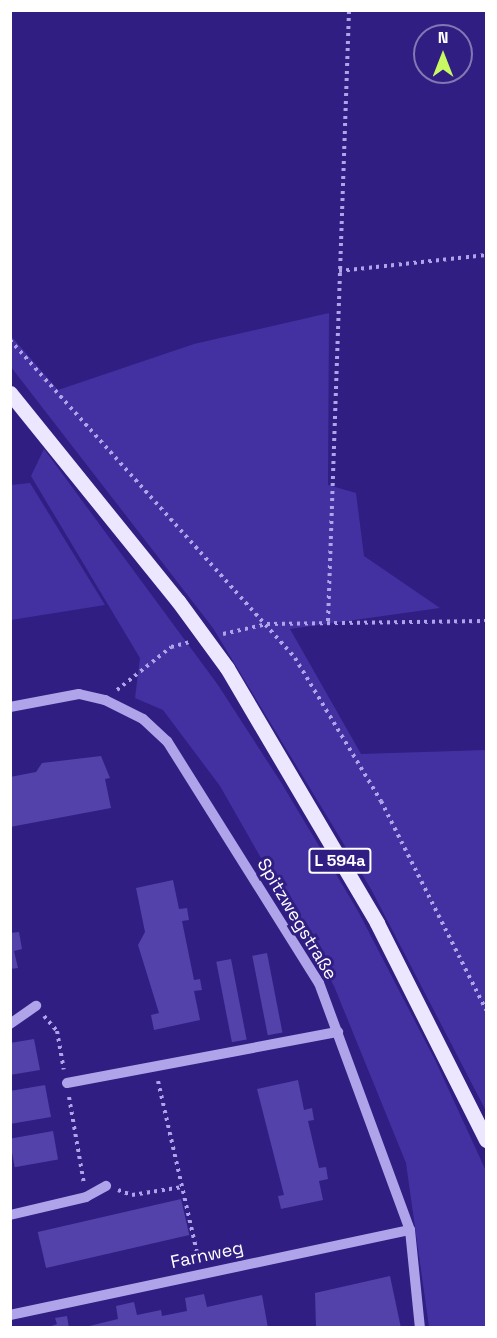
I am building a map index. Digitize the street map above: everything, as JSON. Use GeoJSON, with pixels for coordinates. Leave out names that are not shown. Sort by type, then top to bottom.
{"type":"FeatureCollection","features":[{"type":"Feature","properties":{"kind":"main road","name":"L 594a"},"geometry":{"type":"LineString","coordinates":[[10,393],[178,600],[227,668],[376,923],[486,1140]]}},
{"type":"Feature","properties":{"kind":"street","name":"Spitzwegstraße"},"geometry":{"type":"LineString","coordinates":[[10,707],[79,694],[105,700],[143,719],[167,741],[319,983],[410,1230],[420,1328]]}},
{"type":"Feature","properties":{"kind":"street"},"geometry":{"type":"LineString","coordinates":[[10,1024],[36,1006]]}},
{"type":"Feature","properties":{"kind":"street"},"geometry":{"type":"LineString","coordinates":[[67,1083],[338,1032]]}},
{"type":"Feature","properties":{"kind":"street"},"geometry":{"type":"LineString","coordinates":[[10,1215],[86,1197],[106,1186]]}},
{"type":"Feature","properties":{"kind":"street","name":"Farnweg"},"geometry":{"type":"LineString","coordinates":[[10,1315],[410,1230]]}},
{"type":"Feature","properties":{"kind":"path"},"geometry":{"type":"LineString","coordinates":[[349,10],[328,621],[486,621]]}},
{"type":"Feature","properties":{"kind":"path"},"geometry":{"type":"LineString","coordinates":[[339,271],[486,255]]}},
{"type":"Feature","properties":{"kind":"path"},"geometry":{"type":"LineString","coordinates":[[10,340],[295,658],[381,801],[486,1010]]}},
{"type":"Feature","properties":{"kind":"path"},"geometry":{"type":"LineString","coordinates":[[155,1067],[201,1273]]}},
{"type":"Feature","properties":{"kind":"path"},"geometry":{"type":"LineString","coordinates":[[106,1186],[132,1195],[182,1186]]}},
{"type":"Feature","properties":{"kind":"shaded area"},"geometry":{"type":"Polygon","coordinates":[[[329,313],[328,485],[356,493],[364,556],[440,608],[290,629],[361,754],[486,750],[486,1111],[371,889],[213,628],[11,367],[11,336],[58,390],[194,344],[329,313]]]}},
{"type":"Feature","properties":{"kind":"shaded area"},"geometry":{"type":"Polygon","coordinates":[[[44,449],[218,685],[282,784],[358,911],[436,1062],[486,1171],[486,1327],[429,1327],[406,1163],[334,986],[220,786],[163,710],[135,698],[140,658],[31,476],[44,449]]]}},
{"type":"Feature","properties":{"kind":"shaded area"},"geometry":{"type":"Polygon","coordinates":[[[30,483],[105,605],[11,620],[11,485],[30,483]]]}},
{"type":"Feature","properties":{"kind":"building"},"geometry":{"type":"Polygon","coordinates":[[[101,756],[110,778],[105,779],[111,808],[10,827],[10,777],[36,772],[42,763],[101,756]]]}},
{"type":"Feature","properties":{"kind":"building"},"geometry":{"type":"Polygon","coordinates":[[[173,880],[179,909],[187,908],[189,920],[182,921],[194,980],[200,979],[202,990],[194,991],[200,1020],[154,1030],[151,1015],[159,1013],[138,945],[145,932],[136,888],[173,880]]]}},
{"type":"Feature","properties":{"kind":"building"},"geometry":{"type":"Polygon","coordinates":[[[19,932],[22,949],[14,951],[18,968],[10,969],[10,933],[19,932]]]}},
{"type":"Feature","properties":{"kind":"building"},"geometry":{"type":"Polygon","coordinates":[[[267,953],[282,1033],[268,1035],[252,956],[267,953]]]}},
{"type":"Feature","properties":{"kind":"building"},"geometry":{"type":"Polygon","coordinates":[[[231,959],[247,1039],[232,1042],[216,962],[231,959]]]}},
{"type":"Feature","properties":{"kind":"building"},"geometry":{"type":"Polygon","coordinates":[[[34,1039],[40,1070],[10,1075],[10,1043],[34,1039]]]}},
{"type":"Feature","properties":{"kind":"building"},"geometry":{"type":"Polygon","coordinates":[[[298,1080],[304,1110],[312,1108],[314,1120],[308,1121],[319,1168],[326,1167],[328,1179],[319,1181],[323,1200],[281,1209],[278,1196],[284,1195],[257,1089],[298,1080]]]}},
{"type":"Feature","properties":{"kind":"building"},"geometry":{"type":"Polygon","coordinates":[[[45,1085],[51,1117],[10,1124],[10,1091],[45,1085]]]}},
{"type":"Feature","properties":{"kind":"building"},"geometry":{"type":"Polygon","coordinates":[[[53,1131],[58,1160],[15,1167],[10,1139],[53,1131]]]}},
{"type":"Feature","properties":{"kind":"building"},"geometry":{"type":"Polygon","coordinates":[[[181,1199],[189,1235],[46,1268],[38,1232],[181,1199]]]}},
{"type":"Feature","properties":{"kind":"building"},"geometry":{"type":"Polygon","coordinates":[[[390,1276],[401,1328],[316,1328],[315,1293],[390,1276]]]}},
{"type":"Feature","properties":{"kind":"building"},"geometry":{"type":"Polygon","coordinates":[[[204,1294],[207,1307],[262,1295],[268,1328],[81,1328],[118,1319],[116,1306],[134,1302],[137,1315],[161,1310],[162,1316],[187,1311],[185,1298],[204,1294]]]}},
{"type":"Feature","properties":{"kind":"building"},"geometry":{"type":"Polygon","coordinates":[[[67,1316],[69,1328],[46,1328],[57,1324],[55,1318],[67,1316]]]}}]}
